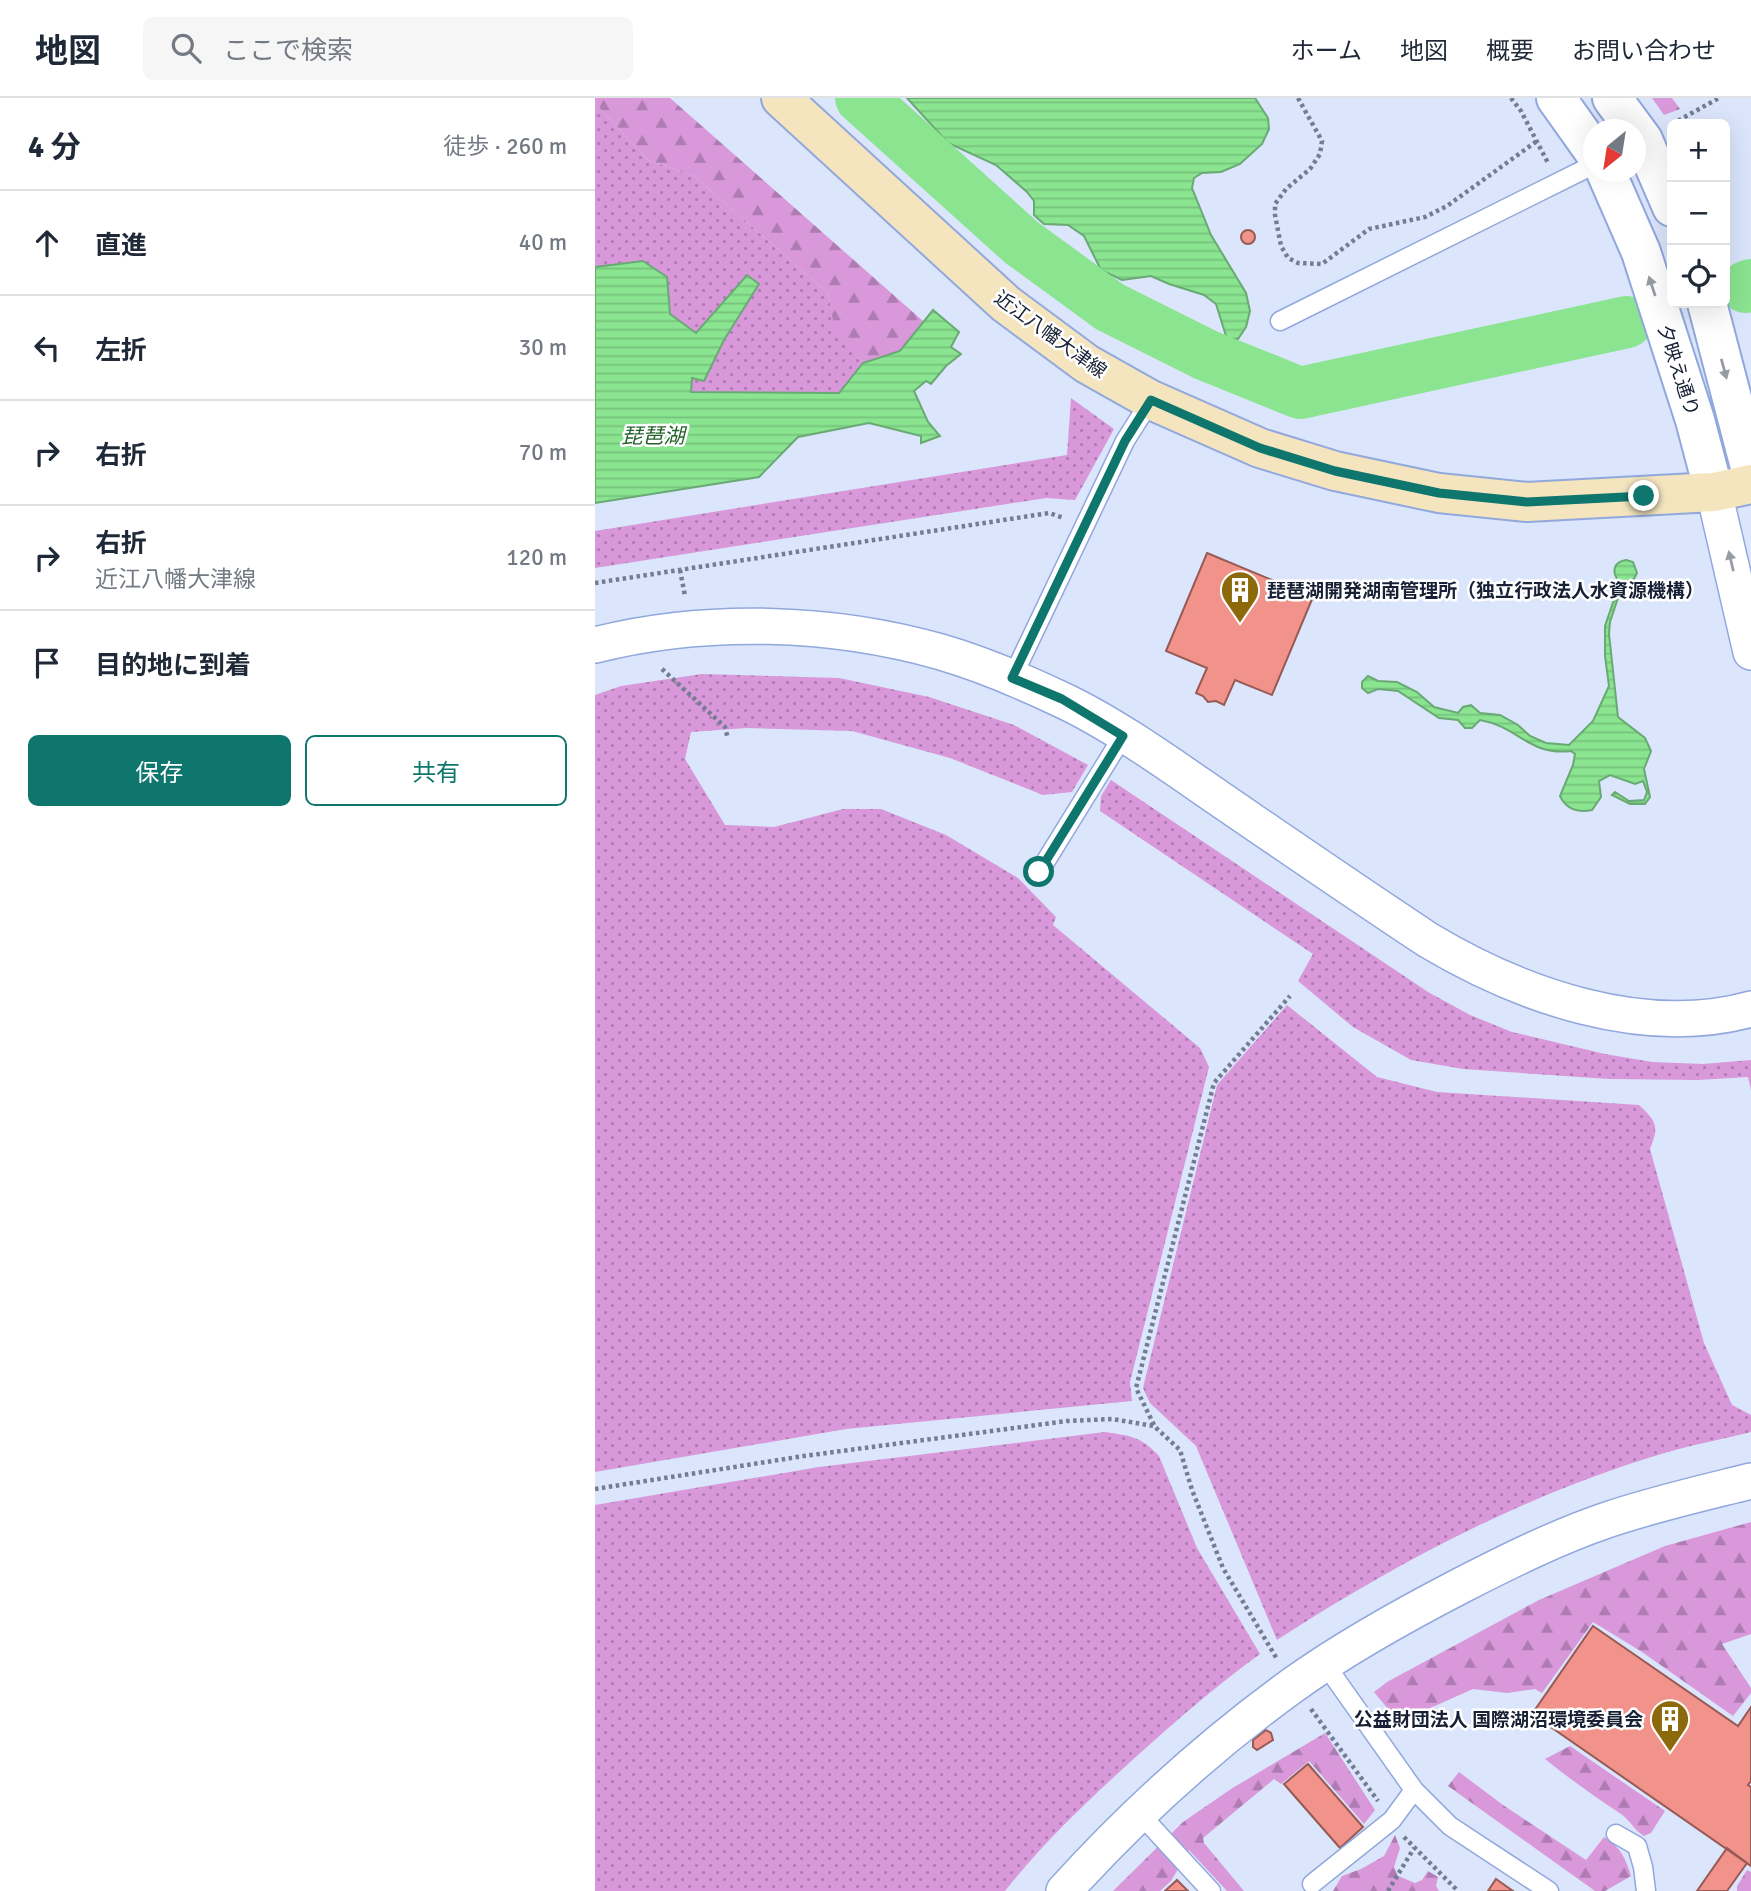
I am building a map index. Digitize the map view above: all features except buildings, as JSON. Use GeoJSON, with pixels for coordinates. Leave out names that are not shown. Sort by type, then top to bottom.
{"type":"FeatureCollection","features":[{"type":"Feature","properties":{"kind":"main road","name":"近江八幡大津線"},"geometry":{"type":"LineString","coordinates":[[781,98],[1006,304],[1087,364],[1151,400],[1260,448],[1335,471],[1439,493],[1527,502],[1714,492],[1751,484]]}},
{"type":"Feature","properties":{"kind":"street"},"geometry":{"type":"LineString","coordinates":[[1556,98],[1583,134]]}},
{"type":"Feature","properties":{"kind":"street"},"geometry":{"type":"LineString","coordinates":[[1612,98],[1625,119]]}},
{"type":"Feature","properties":{"kind":"street"},"geometry":{"type":"LineString","coordinates":[[1646,156],[1667,198]]}},
{"type":"Feature","properties":{"kind":"street","name":"夕映え通り"},"geometry":{"type":"LineString","coordinates":[[1611,182],[1641,252],[1696,420],[1714,492]]}},
{"type":"Feature","properties":{"kind":"street"},"geometry":{"type":"LineString","coordinates":[[1708,308],[1751,471]]}},
{"type":"Feature","properties":{"kind":"street"},"geometry":{"type":"LineString","coordinates":[[1714,492],[1751,652]]}},
{"type":"Feature","properties":{"kind":"street"},"geometry":{"type":"LineString","coordinates":[[595,645],[667,632],[791,628],[892,641],[942,652],[1062,699],[1181,772],[1428,940],[1468,964],[1509,983],[1549,996],[1631,1016],[1699,1017],[1728,1015],[1751,1009]]}},
{"type":"Feature","properties":{"kind":"street"},"geometry":{"type":"LineString","coordinates":[[1064,1891],[1095,1857],[1168,1787],[1241,1725],[1325,1664],[1412,1612],[1507,1562],[1607,1520],[1751,1480]]}},
{"type":"Feature","properties":{"kind":"lane"},"geometry":{"type":"LineString","coordinates":[[1280,321],[1583,170]]}},
{"type":"Feature","properties":{"kind":"lane"},"geometry":{"type":"LineString","coordinates":[[1012,678],[1125,441],[1151,400]]}},
{"type":"Feature","properties":{"kind":"lane"},"geometry":{"type":"LineString","coordinates":[[1039,872],[1123,736]]}},
{"type":"Feature","properties":{"kind":"lane"},"geometry":{"type":"LineString","coordinates":[[1325,1664],[1414,1790],[1450,1826],[1549,1891]]}},
{"type":"Feature","properties":{"kind":"lane"},"geometry":{"type":"LineString","coordinates":[[1312,1884],[1392,1820],[1414,1790]]}},
{"type":"Feature","properties":{"kind":"lane"},"geometry":{"type":"LineString","coordinates":[[1140,1814],[1211,1891]]}},
{"type":"Feature","properties":{"kind":"lane"},"geometry":{"type":"LineString","coordinates":[[1616,1834],[1637,1846],[1646,1891]]}},
{"type":"Feature","properties":{"kind":"path"},"geometry":{"type":"LineString","coordinates":[[1298,98],[1321,141],[1320,154],[1310,169],[1286,189],[1275,204],[1275,215],[1281,246],[1289,258],[1298,263],[1322,264],[1369,229],[1425,217],[1447,205],[1537,141]]}},
{"type":"Feature","properties":{"kind":"path"},"geometry":{"type":"LineString","coordinates":[[1511,98],[1521,111],[1559,182]]}},
{"type":"Feature","properties":{"kind":"path"},"geometry":{"type":"LineString","coordinates":[[1646,138],[1719,98]]}},
{"type":"Feature","properties":{"kind":"path"},"geometry":{"type":"LineString","coordinates":[[595,583],[1049,513],[1085,525]]}},
{"type":"Feature","properties":{"kind":"path"},"geometry":{"type":"LineString","coordinates":[[680,570],[685,596]]}},
{"type":"Feature","properties":{"kind":"path"},"geometry":{"type":"LineString","coordinates":[[662,669],[725,727],[728,739]]}},
{"type":"Feature","properties":{"kind":"path"},"geometry":{"type":"LineString","coordinates":[[1281,1665],[1223,1568],[1192,1490],[1180,1450],[1154,1426],[1136,1388],[1214,1083],[1290,996]]}},
{"type":"Feature","properties":{"kind":"path"},"geometry":{"type":"LineString","coordinates":[[595,1489],[804,1456],[1067,1421],[1112,1419],[1154,1426]]}},
{"type":"Feature","properties":{"kind":"path"},"geometry":{"type":"LineString","coordinates":[[1388,1891],[1398,1870],[1414,1848]]}},
{"type":"Feature","properties":{"kind":"green space"},"geometry":{"type":"Polygon","coordinates":[[[595,98],[670,98],[923,321],[900,351],[863,363],[836,336],[828,293],[694,176],[648,160],[595,103],[595,98]]]}},
{"type":"Feature","properties":{"kind":"green space"},"geometry":{"type":"Polygon","coordinates":[[[1652,98],[1672,98],[1680,109],[1664,115],[1652,98]]]}},
{"type":"Feature","properties":{"kind":"green space"},"geometry":{"type":"Polygon","coordinates":[[[595,103],[648,160],[694,176],[828,293],[837,336],[863,363],[839,393],[691,392],[692,378],[704,381],[724,341],[759,284],[747,275],[696,333],[670,314],[667,277],[643,261],[595,267],[595,103]]]}},
{"type":"Feature","properties":{"kind":"green space"},"geometry":{"type":"Polygon","coordinates":[[[1071,398],[1114,429],[1075,500],[1046,498],[595,568],[595,531],[1067,455],[1071,398]]]}},
{"type":"Feature","properties":{"kind":"green space"},"geometry":{"type":"Polygon","coordinates":[[[702,674],[839,678],[929,697],[1014,725],[1088,765],[1072,792],[1043,795],[950,758],[852,731],[747,728],[691,732],[685,759],[725,825],[774,827],[843,809],[881,809],[946,835],[1018,878],[1056,917],[1053,925],[1200,1048],[1209,1067],[1130,1382],[1132,1401],[846,1429],[595,1472],[595,695],[621,686],[702,674]]]}},
{"type":"Feature","properties":{"kind":"green space"},"geometry":{"type":"Polygon","coordinates":[[[1111,780],[1428,992],[1470,1015],[1512,1032],[1652,1062],[1703,1064],[1751,1060],[1751,1090],[1748,1077],[1698,1080],[1609,1079],[1463,1069],[1411,1060],[1353,1027],[1298,981],[1313,954],[1100,811],[1101,796],[1111,780]]]}},
{"type":"Feature","properties":{"kind":"green space"},"geometry":{"type":"Polygon","coordinates":[[[1287,1005],[1377,1077],[1437,1092],[1639,1105],[1655,1125],[1650,1149],[1704,1343],[1732,1405],[1751,1415],[1751,1432],[1678,1449],[1616,1468],[1515,1508],[1369,1583],[1277,1640],[1196,1446],[1150,1403],[1143,1388],[1217,1085],[1287,1005]]]}},
{"type":"Feature","properties":{"kind":"green space"},"geometry":{"type":"Polygon","coordinates":[[[1105,1432],[1135,1438],[1159,1456],[1197,1548],[1260,1654],[1187,1712],[1116,1775],[1058,1831],[1005,1891],[595,1891],[595,1505],[819,1467],[1105,1432]]]}},
{"type":"Feature","properties":{"kind":"green space"},"geometry":{"type":"Polygon","coordinates":[[[1751,1522],[1751,1634],[1722,1644],[1751,1688],[1751,1693],[1733,1716],[1642,1652],[1593,1622],[1542,1693],[1535,1689],[1507,1693],[1473,1689],[1428,1709],[1403,1725],[1374,1692],[1387,1682],[1539,1600],[1665,1546],[1751,1522]]]}},
{"type":"Feature","properties":{"kind":"green space"},"geometry":{"type":"Polygon","coordinates":[[[1325,1733],[1375,1810],[1364,1824],[1309,1761],[1281,1784],[1274,1779],[1203,1838],[1204,1843],[1244,1891],[1227,1891],[1189,1850],[1171,1881],[1160,1891],[1113,1891],[1183,1822],[1231,1789],[1325,1733]]]}},
{"type":"Feature","properties":{"kind":"green space"},"geometry":{"type":"Polygon","coordinates":[[[1570,1746],[1665,1811],[1651,1833],[1644,1836],[1641,1834],[1624,1816],[1545,1759],[1570,1746]]]}},
{"type":"Feature","properties":{"kind":"green space"},"geometry":{"type":"Polygon","coordinates":[[[1459,1772],[1586,1860],[1604,1837],[1622,1854],[1631,1876],[1605,1891],[1595,1891],[1448,1786],[1459,1772]]]}},
{"type":"Feature","properties":{"kind":"green space"},"geometry":{"type":"Polygon","coordinates":[[[1395,1835],[1400,1848],[1394,1867],[1398,1876],[1415,1883],[1422,1880],[1428,1871],[1438,1877],[1436,1886],[1439,1891],[1333,1891],[1342,1876],[1384,1856],[1395,1835]]]}},
{"type":"Feature","properties":{"kind":"green space"},"geometry":{"type":"Polygon","coordinates":[[[1747,1870],[1751,1872],[1751,1891],[1737,1891],[1737,1886],[1747,1870]]]}},
{"type":"Feature","properties":{"kind":"water"},"geometry":{"type":"Polygon","coordinates":[[[907,98],[1255,98],[1268,118],[1269,129],[1262,144],[1240,164],[1221,172],[1202,173],[1194,178],[1192,188],[1211,235],[1246,293],[1250,311],[1246,327],[1238,339],[1227,339],[1216,304],[1204,295],[1151,276],[1122,280],[1101,270],[1084,236],[1068,225],[1044,224],[1034,215],[1034,201],[1027,192],[996,165],[948,143],[907,98]]]}},
{"type":"Feature","properties":{"kind":"water","name":"琵琶湖"},"geometry":{"type":"Polygon","coordinates":[[[643,261],[667,277],[670,314],[696,333],[747,275],[759,284],[724,340],[704,381],[692,378],[691,392],[839,393],[863,363],[900,351],[933,310],[959,332],[951,347],[961,354],[946,366],[931,384],[926,381],[914,391],[928,422],[940,436],[921,443],[921,436],[869,423],[798,437],[759,477],[595,503],[595,267],[643,261]]]}},
{"type":"Feature","properties":{"kind":"water"},"geometry":{"type":"Polygon","coordinates":[[[1626,560],[1633,562],[1637,573],[1634,579],[1623,583],[1610,622],[1609,634],[1618,717],[1645,738],[1651,751],[1644,769],[1650,797],[1645,804],[1630,804],[1612,795],[1615,792],[1629,801],[1644,800],[1647,792],[1643,781],[1635,784],[1610,775],[1599,781],[1601,797],[1592,810],[1573,809],[1560,796],[1573,765],[1575,754],[1571,751],[1545,749],[1480,720],[1472,728],[1465,728],[1458,720],[1439,718],[1398,691],[1378,689],[1368,693],[1362,688],[1362,682],[1368,676],[1378,681],[1397,682],[1417,692],[1434,707],[1458,713],[1463,707],[1471,705],[1480,713],[1500,715],[1518,725],[1530,736],[1546,743],[1569,745],[1593,721],[1609,686],[1605,626],[1620,582],[1615,575],[1615,568],[1618,563],[1626,560]]]}},
{"type":"Feature","properties":{"kind":"waterway"},"geometry":{"type":"LineString","coordinates":[[861,98],[1021,242],[1110,307],[1206,355],[1300,393],[1627,322]]}},
{"type":"Feature","properties":{"kind":"waterway"},"geometry":{"type":"LineString","coordinates":[[1746,287],[1751,285]]}},
{"type":"Feature","properties":{"kind":"place","name":"琵琶湖開発湖南管理所（独立行政法人水資源機構）"},"geometry":{"type":"Point","coordinates":[1240,624]}},
{"type":"Feature","properties":{"kind":"place","name":"公益財団法人 国際湖沼環境委員会"},"geometry":{"type":"Point","coordinates":[1670,1753]}},
{"type":"Feature","properties":{"kind":"route"},"geometry":{"type":"LineString","coordinates":[[1039,872],[1123,736],[1062,699],[1012,678],[1125,441],[1151,400],[1260,448],[1335,471],[1439,493],[1527,502],[1644,496]]}}]}
